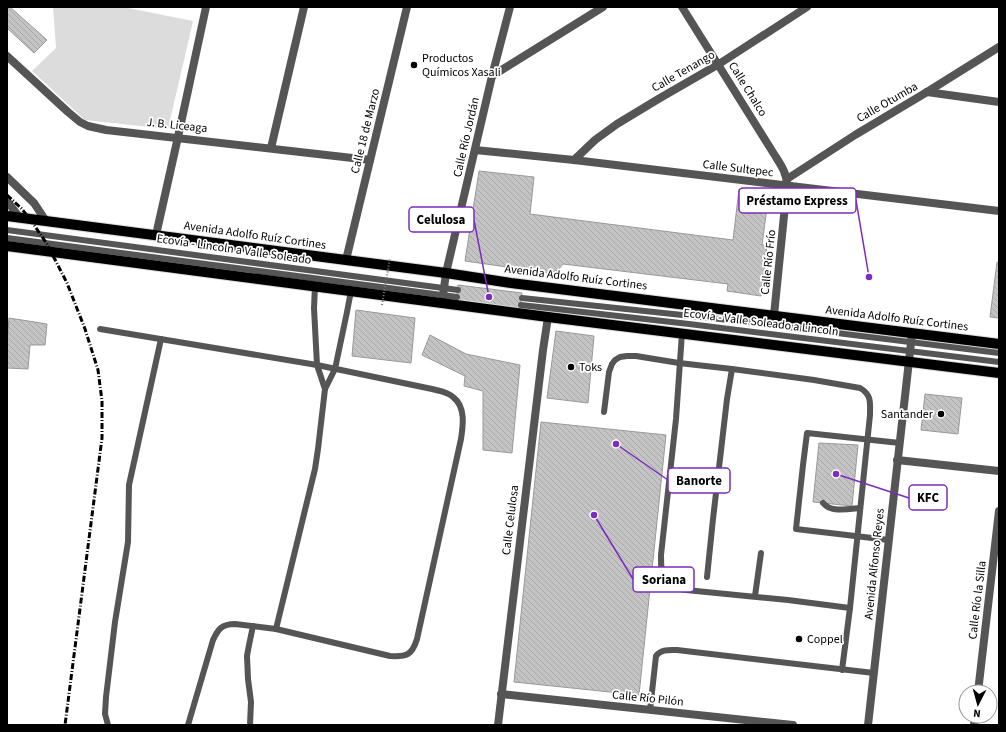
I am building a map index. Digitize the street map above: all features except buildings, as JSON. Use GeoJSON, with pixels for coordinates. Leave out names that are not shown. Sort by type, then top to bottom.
{"type":"FeatureCollection","features":[{"type":"Feature","properties":{"kind":"main road","name":"Avenida Adolfo Ruíz Cortines"},"geometry":{"type":"LineString","coordinates":[[7,216],[446,273],[519,284],[774,315],[912,338],[999,344]]}},
{"type":"Feature","properties":{"kind":"main road"},"geometry":{"type":"LineString","coordinates":[[7,246],[351,291],[443,295],[548,317],[910,357],[999,373]]}},
{"type":"Feature","properties":{"kind":"street"},"geometry":{"type":"LineString","coordinates":[[156,235],[206,7]]}},
{"type":"Feature","properties":{"kind":"street"},"geometry":{"type":"LineString","coordinates":[[271,148],[304,7]]}},
{"type":"Feature","properties":{"kind":"street","name":"Calle 18 de Marzo"},"geometry":{"type":"LineString","coordinates":[[346,260],[406,7]]}},
{"type":"Feature","properties":{"kind":"street","name":"Calle Río Jordán"},"geometry":{"type":"LineString","coordinates":[[443,295],[446,273],[492,76],[510,7]]}},
{"type":"Feature","properties":{"kind":"street"},"geometry":{"type":"LineString","coordinates":[[492,76],[603,7]]}},
{"type":"Feature","properties":{"kind":"street","name":"Calle Chalco"},"geometry":{"type":"LineString","coordinates":[[682,7],[719,64],[785,172],[787,183]]}},
{"type":"Feature","properties":{"kind":"street","name":"Calle Tenango"},"geometry":{"type":"LineString","coordinates":[[574,160],[595,140],[617,124],[719,64],[807,7]]}},
{"type":"Feature","properties":{"kind":"street","name":"Calle Otumba"},"geometry":{"type":"LineString","coordinates":[[787,183],[855,135],[999,47]]}},
{"type":"Feature","properties":{"kind":"street","name":"J. B. Liceaga"},"geometry":{"type":"LineString","coordinates":[[7,56],[68,112],[80,122],[88,126],[106,130],[370,160]]}},
{"type":"Feature","properties":{"kind":"street"},"geometry":{"type":"LineString","coordinates":[[927,92],[999,102]]}},
{"type":"Feature","properties":{"kind":"street","name":"Calle Sultepec"},"geometry":{"type":"LineString","coordinates":[[475,150],[787,183],[999,211]]}},
{"type":"Feature","properties":{"kind":"street"},"geometry":{"type":"LineString","coordinates":[[7,177],[34,203],[46,221]]}},
{"type":"Feature","properties":{"kind":"street","name":"Calle Río Frío"},"geometry":{"type":"LineString","coordinates":[[774,315],[787,183]]}},
{"type":"Feature","properties":{"kind":"street"},"geometry":{"type":"LineString","coordinates":[[7,201],[20,218]]}},
{"type":"Feature","properties":{"kind":"street","name":"Calle Celulosa"},"geometry":{"type":"LineString","coordinates":[[498,725],[548,317]]}},
{"type":"Feature","properties":{"kind":"street","name":"Avenida Alfonso Reyes"},"geometry":{"type":"LineString","coordinates":[[868,725],[912,338]]}},
{"type":"Feature","properties":{"kind":"street"},"geometry":{"type":"LineString","coordinates":[[897,460],[999,471]]}},
{"type":"Feature","properties":{"kind":"street","name":"Calle Río la Silla"},"geometry":{"type":"LineString","coordinates":[[979,684],[999,511]]}},
{"type":"Feature","properties":{"kind":"street","name":"Calle Río Pilón"},"geometry":{"type":"LineString","coordinates":[[501,694],[793,725]]}},
{"type":"Feature","properties":{"kind":"lane","name":"Ecovía - Lincoln a Valle Soleado"},"geometry":{"type":"LineString","coordinates":[[7,230],[443,295],[458,290]]}},
{"type":"Feature","properties":{"kind":"lane"},"geometry":{"type":"LineString","coordinates":[[7,238],[457,297]]}},
{"type":"Feature","properties":{"kind":"lane"},"geometry":{"type":"LineString","coordinates":[[315,286],[314,308],[317,365],[326,389]]}},
{"type":"Feature","properties":{"kind":"lane"},"geometry":{"type":"LineString","coordinates":[[276,629],[314,469],[326,389],[335,369],[351,291]]}},
{"type":"Feature","properties":{"kind":"lane"},"geometry":{"type":"LineString","coordinates":[[522,298],[912,338],[999,353]]}},
{"type":"Feature","properties":{"kind":"lane","name":"Ecovía - Valle Soleado a Lincoln"},"geometry":{"type":"LineString","coordinates":[[521,305],[696,325],[910,357],[999,362]]}},
{"type":"Feature","properties":{"kind":"lane"},"geometry":{"type":"LineString","coordinates":[[100,329],[317,365],[445,392],[454,397],[462,414],[463,425],[461,439],[417,639],[414,648],[410,653],[406,656],[390,656],[276,629],[229,624],[223,626],[216,633],[213,640],[188,725]]}},
{"type":"Feature","properties":{"kind":"lane"},"geometry":{"type":"LineString","coordinates":[[682,333],[676,419],[661,555],[661,571],[667,583],[672,587],[677,588],[850,608]]}},
{"type":"Feature","properties":{"kind":"lane"},"geometry":{"type":"LineString","coordinates":[[108,725],[105,714],[106,697],[115,622],[128,542],[129,485],[161,339]]}},
{"type":"Feature","properties":{"kind":"lane"},"geometry":{"type":"LineString","coordinates":[[604,412],[609,372],[612,364],[620,357],[632,356],[814,380],[860,388],[869,395],[870,415],[868,440],[842,670]]}},
{"type":"Feature","properties":{"kind":"lane"},"geometry":{"type":"LineString","coordinates":[[707,576],[727,399],[732,369]]}},
{"type":"Feature","properties":{"kind":"lane"},"geometry":{"type":"LineString","coordinates":[[888,540],[796,529],[803,465],[807,433],[900,443]]}},
{"type":"Feature","properties":{"kind":"lane"},"geometry":{"type":"LineString","coordinates":[[827,443],[828,435]]}},
{"type":"Feature","properties":{"kind":"lane"},"geometry":{"type":"LineString","coordinates":[[823,503],[833,509],[860,508]]}},
{"type":"Feature","properties":{"kind":"lane"},"geometry":{"type":"LineString","coordinates":[[755,596],[761,553]]}},
{"type":"Feature","properties":{"kind":"lane"},"geometry":{"type":"LineString","coordinates":[[250,725],[251,702],[247,656],[253,626]]}},
{"type":"Feature","properties":{"kind":"lane"},"geometry":{"type":"LineString","coordinates":[[650,710],[656,656],[664,650],[677,650],[874,673]]}},
{"type":"Feature","properties":{"kind":"path"},"geometry":{"type":"LineString","coordinates":[[382,305],[390,258]]}},
{"type":"Feature","properties":{"kind":"shaded area"},"geometry":{"type":"Polygon","coordinates":[[[53,7],[123,7],[193,21],[168,129],[85,120],[32,71],[56,48],[53,7]]]}},
{"type":"Feature","properties":{"kind":"railway"},"geometry":{"type":"LineString","coordinates":[[7,195],[30,219],[47,244],[67,283],[85,329],[98,370],[102,401],[102,438],[65,725]]}},
{"type":"Feature","properties":{"kind":"place","name":"Productos Químicos Xasali"},"geometry":{"type":"Point","coordinates":[414,65]}},
{"type":"Feature","properties":{"kind":"place","name":"Préstamo Express"},"geometry":{"type":"Point","coordinates":[869,277]}},
{"type":"Feature","properties":{"kind":"place","name":"Celulosa"},"geometry":{"type":"Point","coordinates":[489,297]}},
{"type":"Feature","properties":{"kind":"place","name":"Toks"},"geometry":{"type":"Point","coordinates":[571,367]}},
{"type":"Feature","properties":{"kind":"place","name":"Santander"},"geometry":{"type":"Point","coordinates":[941,414]}},
{"type":"Feature","properties":{"kind":"place","name":"Banorte"},"geometry":{"type":"Point","coordinates":[616,444]}},
{"type":"Feature","properties":{"kind":"place","name":"KFC"},"geometry":{"type":"Point","coordinates":[836,474]}},
{"type":"Feature","properties":{"kind":"place","name":"Soriana"},"geometry":{"type":"Point","coordinates":[594,515]}},
{"type":"Feature","properties":{"kind":"place","name":"Coppel"},"geometry":{"type":"Point","coordinates":[799,639]}}]}
